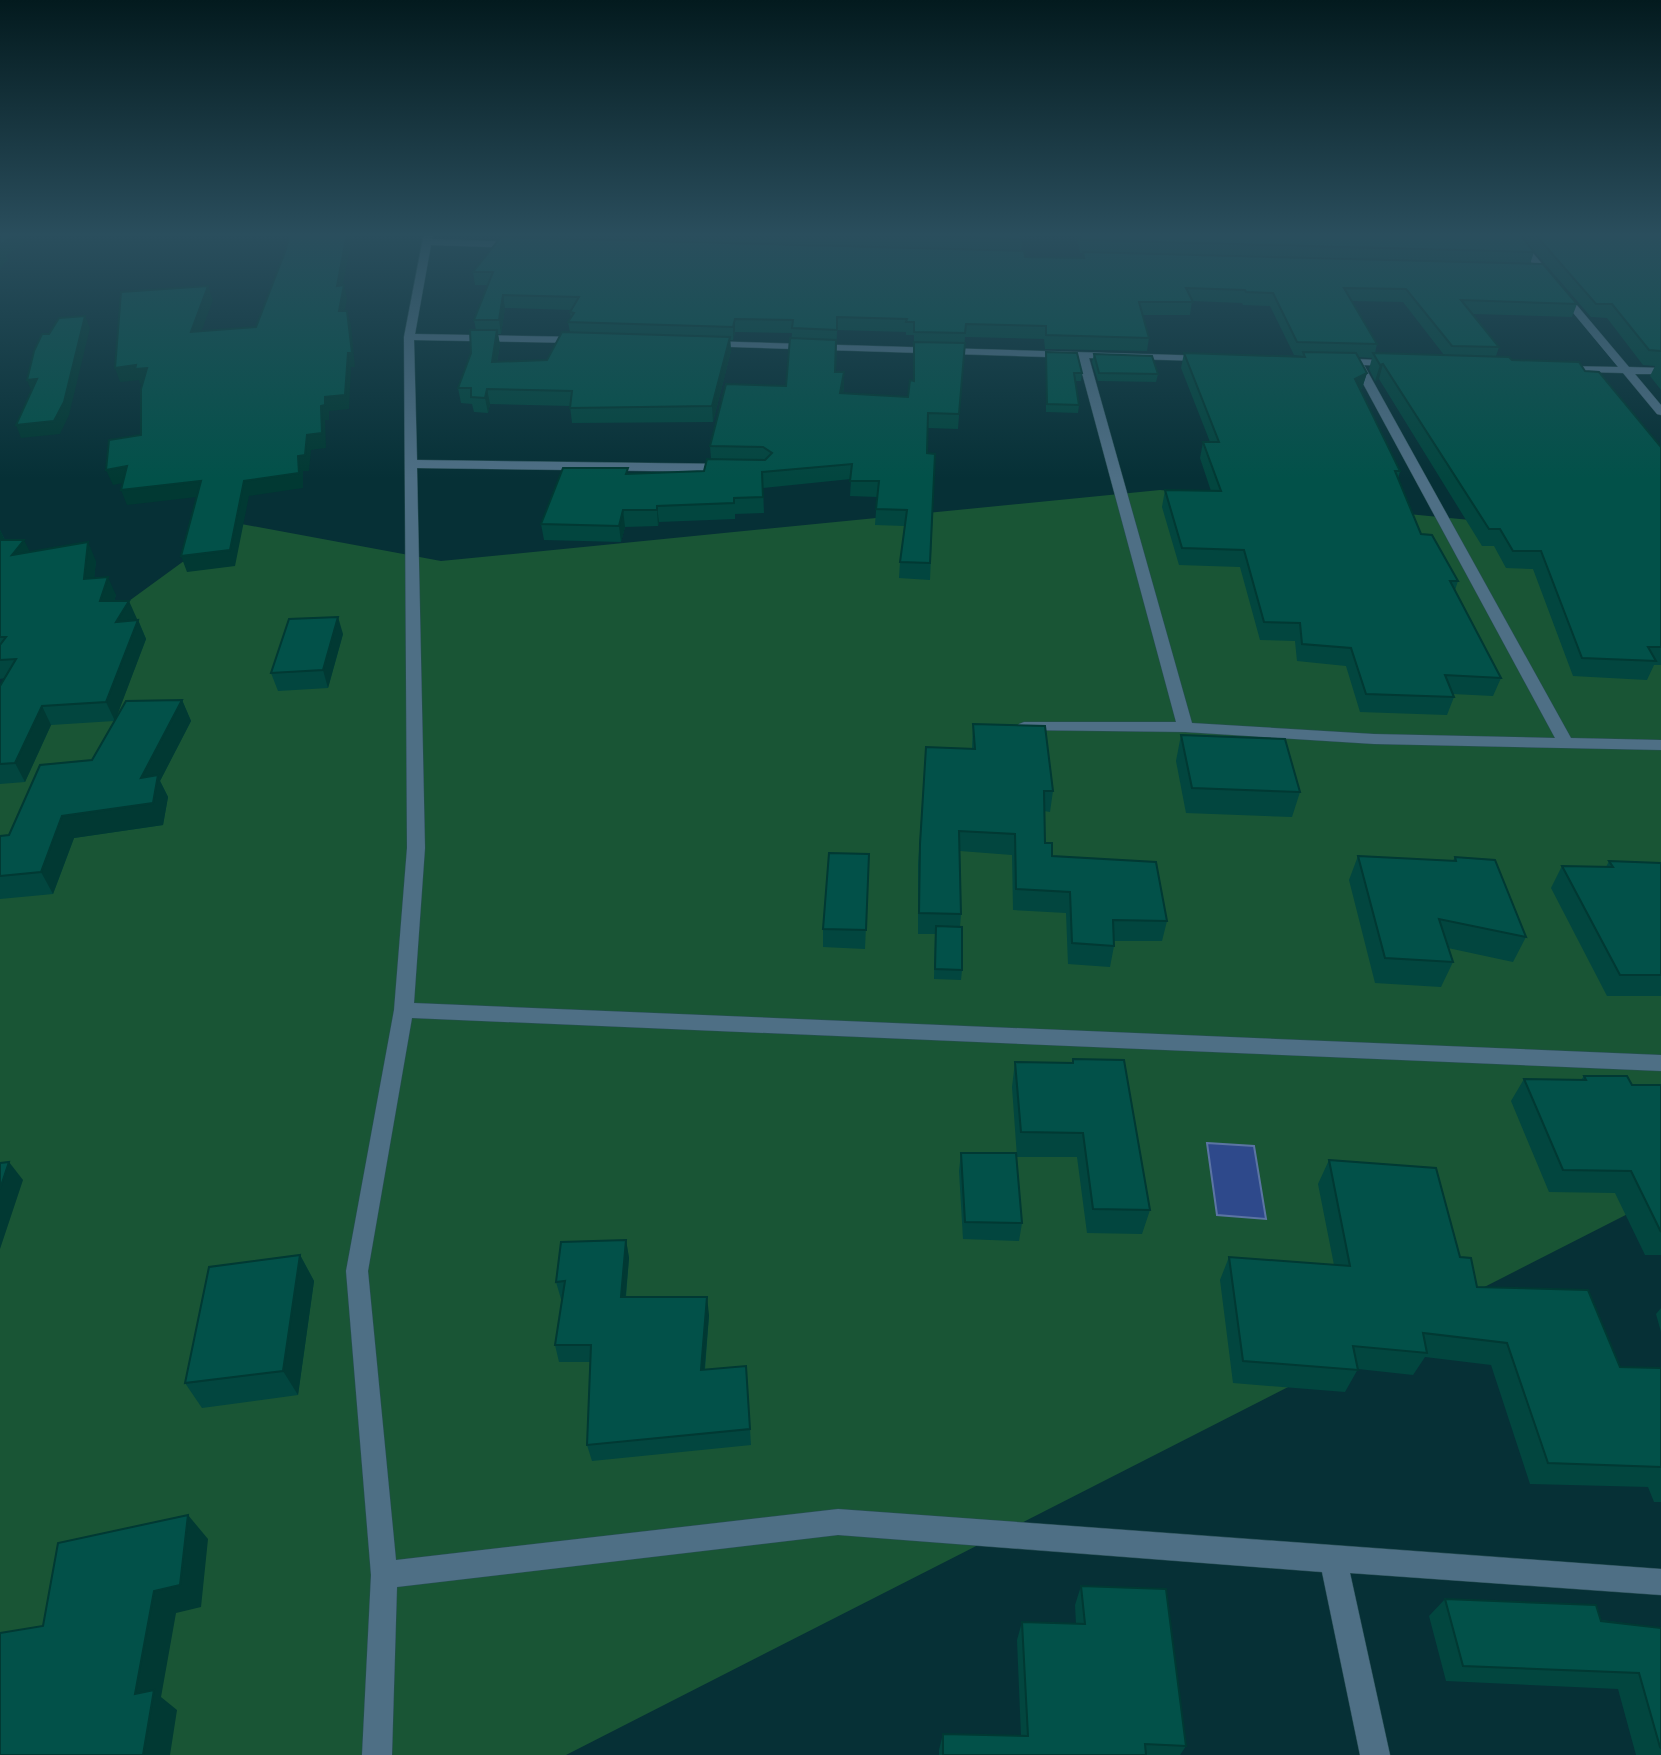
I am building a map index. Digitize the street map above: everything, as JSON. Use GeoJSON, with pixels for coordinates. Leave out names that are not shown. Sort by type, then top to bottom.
{"type":"FeatureCollection","features":[{"type":"Feature","properties":{"kind":"street"},"geometry":{"type":"LineString","coordinates":[[377,1755],[384,1575],[357,1271],[404,1010],[416,848],[409,337],[413,315]]}},
{"type":"Feature","properties":{"kind":"street"},"geometry":{"type":"LineString","coordinates":[[1580,315],[1661,412]]}},
{"type":"Feature","properties":{"kind":"street"},"geometry":{"type":"LineString","coordinates":[[409,337],[598,340]]}},
{"type":"Feature","properties":{"kind":"street"},"geometry":{"type":"LineString","coordinates":[[695,343],[1219,359]]}},
{"type":"Feature","properties":{"kind":"street"},"geometry":{"type":"LineString","coordinates":[[1083,356],[1185,727]]}},
{"type":"Feature","properties":{"kind":"street"},"geometry":{"type":"LineString","coordinates":[[1328,360],[1409,363]]}},
{"type":"Feature","properties":{"kind":"street"},"geometry":{"type":"LineString","coordinates":[[1356,361],[1565,741]]}},
{"type":"Feature","properties":{"kind":"street"},"geometry":{"type":"LineString","coordinates":[[1543,368],[1661,371]]}},
{"type":"Feature","properties":{"kind":"street"},"geometry":{"type":"LineString","coordinates":[[411,464],[736,468]]}},
{"type":"Feature","properties":{"kind":"street"},"geometry":{"type":"LineString","coordinates":[[1024,727],[1185,727],[1374,739],[1661,745]]}},
{"type":"Feature","properties":{"kind":"street"},"geometry":{"type":"LineString","coordinates":[[404,1010],[1661,1063]]}},
{"type":"Feature","properties":{"kind":"street"},"geometry":{"type":"LineString","coordinates":[[384,1575],[838,1522],[1661,1582]]}},
{"type":"Feature","properties":{"kind":"street"},"geometry":{"type":"LineString","coordinates":[[1333,1559],[1374,1755]]}},
{"type":"Feature","properties":{"kind":"green space"},"geometry":{"type":"Polygon","coordinates":[[[1160,490],[1522,525],[1661,561],[1661,1197],[566,1755],[0,1755],[0,695],[236,523],[441,561],[1160,490]]]}},
{"type":"Feature","properties":{"kind":"water"},"geometry":{"type":"Polygon","coordinates":[[[1207,1143],[1254,1146],[1266,1219],[1217,1215],[1207,1143]]]}},
{"type":"Feature","properties":{"kind":"building"},"geometry":{"type":"Polygon","coordinates":[[[119,315],[197,315],[191,332],[256,327],[261,315],[347,315],[352,353],[348,353],[345,395],[325,397],[325,405],[321,406],[322,433],[307,435],[305,455],[298,456],[299,473],[244,481],[230,550],[181,556],[201,481],[121,490],[127,466],[106,470],[109,440],[141,435],[141,389],[147,368],[135,369],[136,365],[115,368],[119,315]]]}},
{"type":"Feature","properties":{"kind":"building"},"geometry":{"type":"Polygon","coordinates":[[[476,315],[500,315],[499,320],[474,320],[476,315]]]}},
{"type":"Feature","properties":{"kind":"building"},"geometry":{"type":"Polygon","coordinates":[[[573,315],[1143,315],[1149,338],[1046,335],[1046,326],[966,324],[965,333],[914,332],[914,322],[906,322],[907,319],[837,317],[837,330],[792,328],[793,320],[735,319],[733,327],[568,322],[573,315]]]}},
{"type":"Feature","properties":{"kind":"building"},"geometry":{"type":"Polygon","coordinates":[[[1284,315],[1360,315],[1377,344],[1297,342],[1284,315]]]}},
{"type":"Feature","properties":{"kind":"building"},"geometry":{"type":"Polygon","coordinates":[[[1427,315],[1473,315],[1499,347],[1452,346],[1427,315]]]}},
{"type":"Feature","properties":{"kind":"building"},"geometry":{"type":"Polygon","coordinates":[[[1621,315],[1661,315],[1661,351],[1649,350],[1621,315]]]}},
{"type":"Feature","properties":{"kind":"building"},"geometry":{"type":"Polygon","coordinates":[[[85,316],[64,402],[54,421],[16,425],[37,379],[27,380],[34,351],[42,334],[49,334],[59,318],[85,316]]]}},
{"type":"Feature","properties":{"kind":"building"},"geometry":{"type":"Polygon","coordinates":[[[470,330],[497,330],[492,362],[547,360],[562,332],[730,337],[712,406],[570,408],[572,391],[487,389],[485,398],[471,397],[471,388],[458,388],[471,353],[470,330]]]}},
{"type":"Feature","properties":{"kind":"building"},"geometry":{"type":"Polygon","coordinates":[[[790,338],[836,340],[835,372],[844,372],[840,393],[908,397],[910,380],[914,381],[914,342],[965,343],[959,414],[928,413],[927,453],[935,454],[930,563],[900,562],[907,510],[876,509],[879,481],[850,481],[852,464],[762,472],[763,497],[734,498],[734,503],[657,506],[657,510],[623,510],[619,526],[541,524],[563,468],[628,468],[626,474],[704,471],[707,459],[765,460],[772,453],[763,447],[710,446],[726,384],[786,386],[790,338]]]}},
{"type":"Feature","properties":{"kind":"building"},"geometry":{"type":"Polygon","coordinates":[[[1046,352],[1077,353],[1082,373],[1074,373],[1079,405],[1047,404],[1046,352]]]}},
{"type":"Feature","properties":{"kind":"building"},"geometry":{"type":"Polygon","coordinates":[[[1303,352],[1356,353],[1367,373],[1355,379],[1400,471],[1395,471],[1421,534],[1432,535],[1458,581],[1450,581],[1501,678],[1445,675],[1454,697],[1366,694],[1351,648],[1302,644],[1300,623],[1264,622],[1244,550],[1182,548],[1165,490],[1221,491],[1203,442],[1219,442],[1184,353],[1305,357],[1303,352]]]}},
{"type":"Feature","properties":{"kind":"building"},"geometry":{"type":"Polygon","coordinates":[[[1373,353],[1579,362],[1585,371],[1599,372],[1661,447],[1661,647],[1648,647],[1656,661],[1582,658],[1541,551],[1513,551],[1500,529],[1489,529],[1383,364],[1380,365],[1373,353]]]}},
{"type":"Feature","properties":{"kind":"building"},"geometry":{"type":"Polygon","coordinates":[[[1094,354],[1152,356],[1158,374],[1099,373],[1094,354]]]}},
{"type":"Feature","properties":{"kind":"building"},"geometry":{"type":"Polygon","coordinates":[[[0,540],[24,540],[12,555],[88,542],[84,579],[108,577],[100,601],[129,601],[116,622],[138,620],[106,702],[42,706],[15,763],[0,764],[0,686],[16,659],[0,660],[0,645],[6,637],[0,637],[0,540]]]}},
{"type":"Feature","properties":{"kind":"building"},"geometry":{"type":"Polygon","coordinates":[[[338,617],[323,670],[271,673],[289,619],[338,617]]]}},
{"type":"Feature","properties":{"kind":"building"},"geometry":{"type":"Polygon","coordinates":[[[182,700],[141,778],[158,775],[153,803],[62,816],[41,872],[0,876],[0,836],[9,835],[40,765],[92,760],[126,701],[182,700]]]}},
{"type":"Feature","properties":{"kind":"building"},"geometry":{"type":"Polygon","coordinates":[[[973,724],[1045,726],[1053,791],[1044,791],[1045,843],[1052,843],[1052,856],[1156,862],[1167,921],[1113,920],[1114,946],[1072,943],[1070,892],[1016,889],[1015,834],[959,831],[961,914],[919,913],[926,747],[975,749],[973,724]]]}},
{"type":"Feature","properties":{"kind":"building"},"geometry":{"type":"Polygon","coordinates":[[[1181,735],[1285,739],[1300,792],[1192,788],[1181,735]]]}},
{"type":"Feature","properties":{"kind":"building"},"geometry":{"type":"Polygon","coordinates":[[[829,853],[869,854],[866,930],[823,929],[829,853]]]}},
{"type":"Feature","properties":{"kind":"building"},"geometry":{"type":"Polygon","coordinates":[[[1358,856],[1456,861],[1455,857],[1495,860],[1526,937],[1439,919],[1453,962],[1385,958],[1358,856]]]}},
{"type":"Feature","properties":{"kind":"building"},"geometry":{"type":"Polygon","coordinates":[[[1609,861],[1661,863],[1661,975],[1620,975],[1562,866],[1613,867],[1609,861]]]}},
{"type":"Feature","properties":{"kind":"building"},"geometry":{"type":"Polygon","coordinates":[[[936,926],[962,927],[962,970],[935,969],[936,926]]]}},
{"type":"Feature","properties":{"kind":"building"},"geometry":{"type":"Polygon","coordinates":[[[1073,1059],[1124,1060],[1150,1210],[1093,1209],[1083,1133],[1021,1132],[1015,1062],[1073,1063],[1073,1059]]]}},
{"type":"Feature","properties":{"kind":"building"},"geometry":{"type":"Polygon","coordinates":[[[1584,1076],[1627,1076],[1632,1085],[1661,1085],[1661,1232],[1631,1171],[1563,1170],[1524,1079],[1586,1080],[1584,1076]]]}},
{"type":"Feature","properties":{"kind":"building"},"geometry":{"type":"Polygon","coordinates":[[[961,1153],[1016,1153],[1022,1223],[965,1222],[961,1153]]]}},
{"type":"Feature","properties":{"kind":"building"},"geometry":{"type":"Polygon","coordinates":[[[1329,1160],[1436,1168],[1460,1257],[1471,1258],[1477,1287],[1588,1290],[1620,1367],[1661,1368],[1661,1467],[1548,1463],[1507,1343],[1423,1333],[1427,1353],[1353,1346],[1358,1370],[1243,1361],[1229,1257],[1350,1266],[1329,1160]]]}},
{"type":"Feature","properties":{"kind":"building"},"geometry":{"type":"Polygon","coordinates":[[[9,1162],[0,1189],[0,1163],[9,1162]]]}},
{"type":"Feature","properties":{"kind":"building"},"geometry":{"type":"Polygon","coordinates":[[[626,1240],[621,1297],[707,1297],[701,1370],[746,1366],[750,1429],[587,1445],[591,1345],[555,1345],[565,1281],[556,1282],[561,1242],[626,1240]]]}},
{"type":"Feature","properties":{"kind":"building"},"geometry":{"type":"Polygon","coordinates":[[[300,1255],[283,1371],[185,1383],[209,1267],[300,1255]]]}},
{"type":"Feature","properties":{"kind":"building"},"geometry":{"type":"Polygon","coordinates":[[[188,1515],[180,1585],[154,1591],[135,1694],[154,1690],[143,1755],[0,1755],[0,1633],[43,1626],[58,1543],[188,1515]]]}},
{"type":"Feature","properties":{"kind":"building"},"geometry":{"type":"Polygon","coordinates":[[[1081,1586],[1166,1589],[1186,1746],[1145,1744],[1146,1755],[943,1755],[943,1734],[1028,1736],[1022,1622],[1085,1624],[1081,1586]]]}},
{"type":"Feature","properties":{"kind":"building"},"geometry":{"type":"Polygon","coordinates":[[[1445,1599],[1596,1605],[1601,1621],[1661,1628],[1661,1748],[1639,1673],[1463,1666],[1445,1599]]]}}]}
